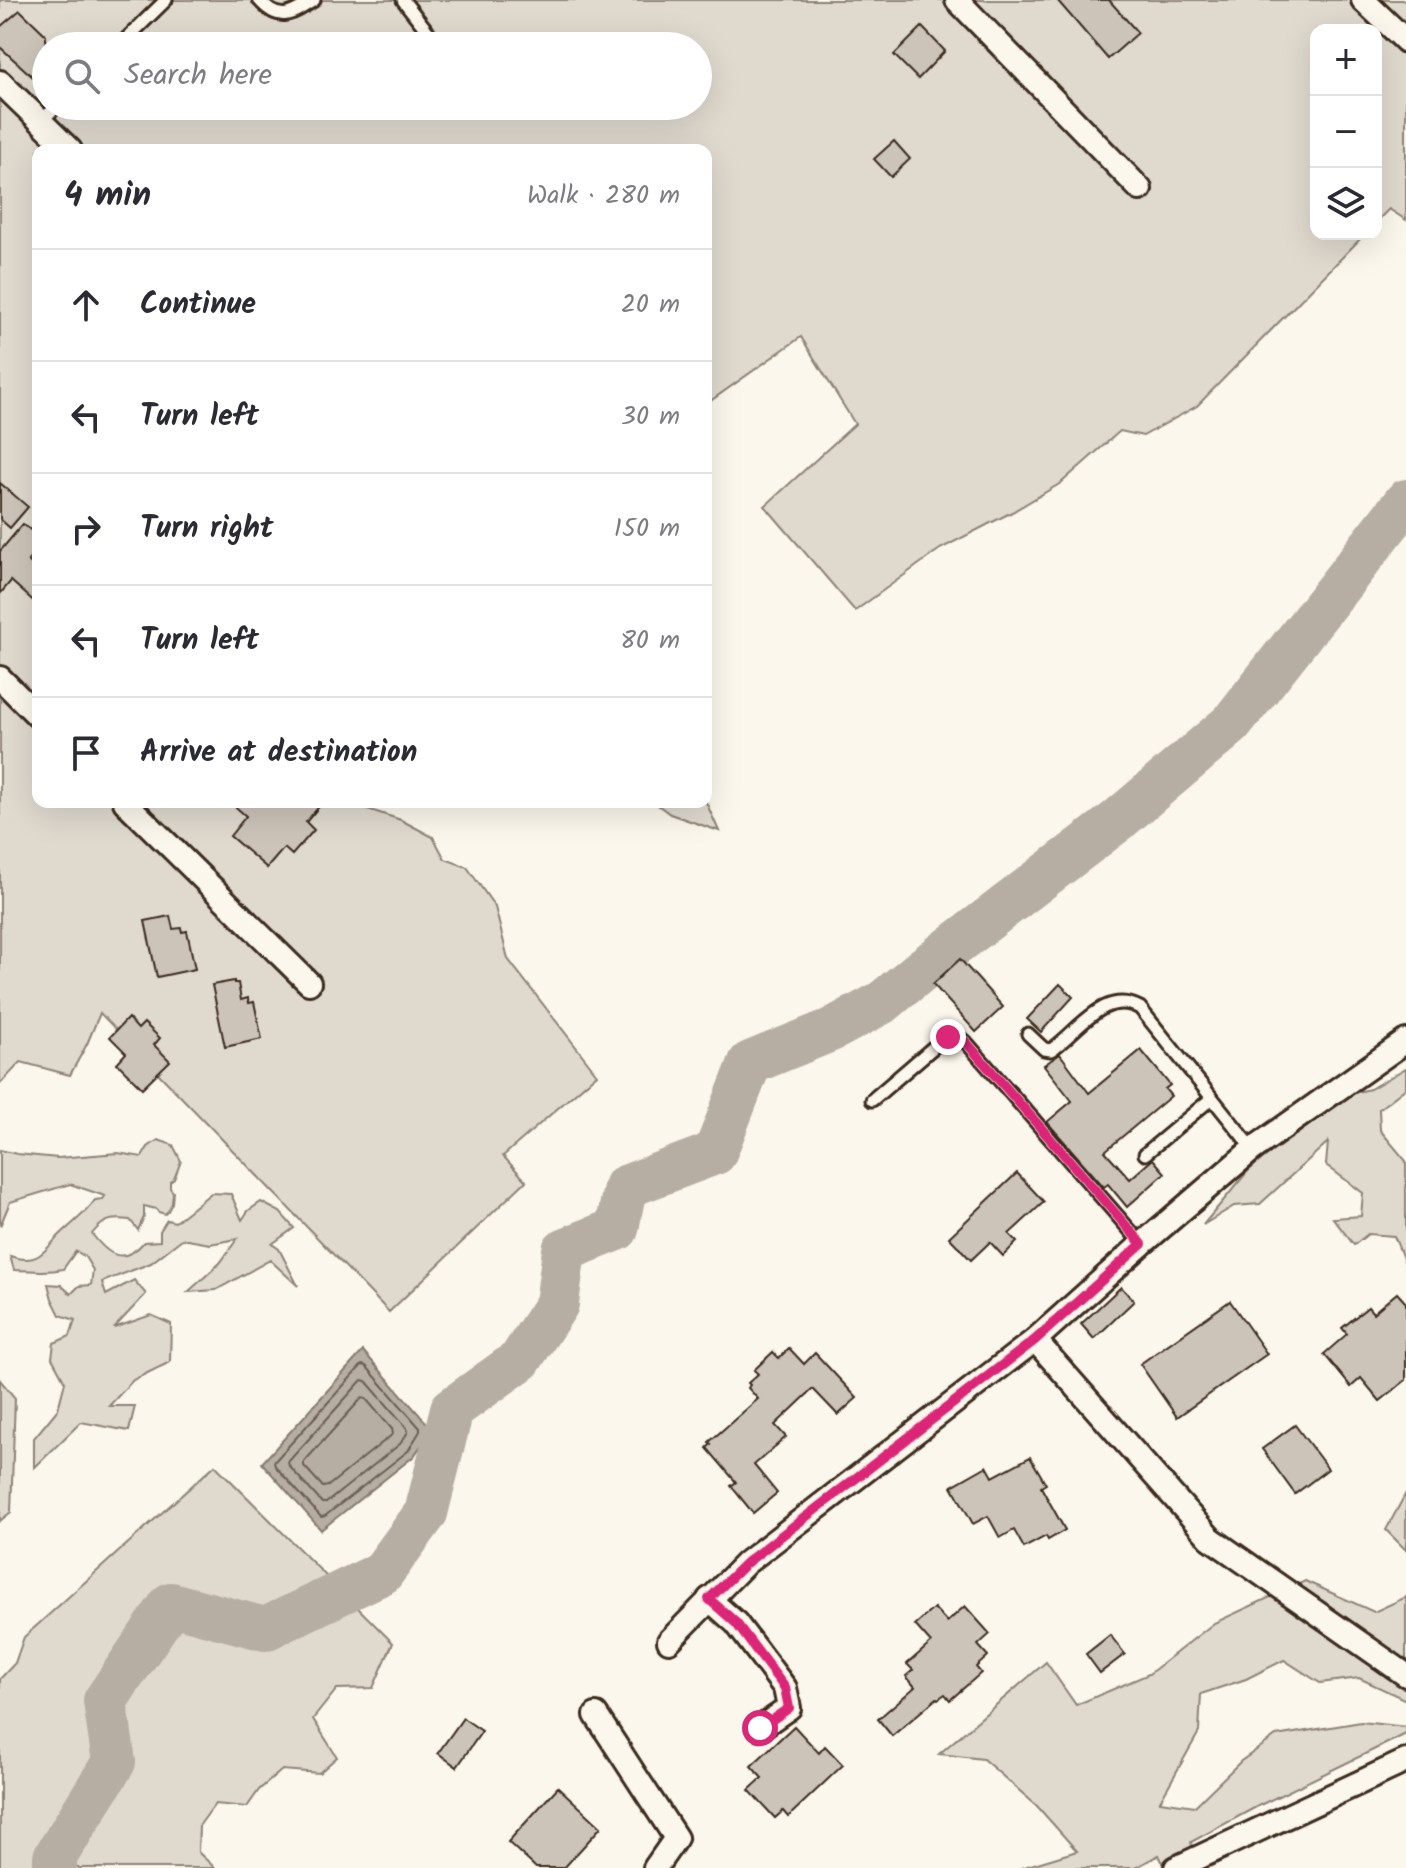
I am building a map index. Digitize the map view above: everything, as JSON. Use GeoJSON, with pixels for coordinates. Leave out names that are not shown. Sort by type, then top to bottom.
{"type":"FeatureCollection","features":[{"type":"Feature","properties":{"kind":"street"},"geometry":{"type":"LineString","coordinates":[[957,0],[1140,189]]}},
{"type":"Feature","properties":{"kind":"street"},"geometry":{"type":"LineString","coordinates":[[1363,0],[1406,41]]}},
{"type":"Feature","properties":{"kind":"street"},"geometry":{"type":"LineString","coordinates":[[0,82],[32,103]]}},
{"type":"Feature","properties":{"kind":"street"},"geometry":{"type":"LineString","coordinates":[[52,120],[66,144]]}},
{"type":"Feature","properties":{"kind":"street"},"geometry":{"type":"LineString","coordinates":[[0,678],[32,710]]}},
{"type":"Feature","properties":{"kind":"street"},"geometry":{"type":"LineString","coordinates":[[131,808],[309,983]]}},
{"type":"Feature","properties":{"kind":"street"},"geometry":{"type":"LineString","coordinates":[[669,1641],[746,1563],[1035,1340],[1253,1149],[1406,1041]]}},
{"type":"Feature","properties":{"kind":"street"},"geometry":{"type":"LineString","coordinates":[[1035,1340],[1210,1538],[1406,1675]]}},
{"type":"Feature","properties":{"kind":"street"},"geometry":{"type":"LineString","coordinates":[[709,1599],[736,1623],[785,1688],[789,1708],[760,1728]]}},
{"type":"Feature","properties":{"kind":"street"},"geometry":{"type":"LineString","coordinates":[[596,1715],[676,1838],[655,1868]]}},
{"type":"Feature","properties":{"kind":"street"},"geometry":{"type":"LineString","coordinates":[[1176,1868],[1406,1761]]}},
{"type":"Feature","properties":{"kind":"lane"},"geometry":{"type":"LineString","coordinates":[[133,32],[166,0]]}},
{"type":"Feature","properties":{"kind":"lane"},"geometry":{"type":"LineString","coordinates":[[259,0],[278,13],[290,15],[314,0]]}},
{"type":"Feature","properties":{"kind":"lane"},"geometry":{"type":"LineString","coordinates":[[403,0],[428,32]]}},
{"type":"Feature","properties":{"kind":"lane"},"geometry":{"type":"LineString","coordinates":[[1028,1034],[1044,1049],[1051,1050],[1094,1013],[1112,1002],[1135,1005],[1253,1149]]}},
{"type":"Feature","properties":{"kind":"lane"},"geometry":{"type":"LineString","coordinates":[[872,1100],[943,1039],[960,1038],[1142,1244]]}},
{"type":"Feature","properties":{"kind":"lane"},"geometry":{"type":"LineString","coordinates":[[1145,1154],[1212,1098]]}},
{"type":"Feature","properties":{"kind":"shaded area"},"geometry":{"type":"Polygon","coordinates":[[[0,0],[1406,0],[1406,220],[1389,209],[1382,216],[1382,24],[1310,24],[1310,240],[1359,240],[1197,406],[1143,436],[1120,431],[1061,483],[940,549],[855,611],[765,506],[855,424],[801,337],[712,400],[712,144],[32,144],[32,808],[364,808],[401,820],[433,837],[445,859],[467,867],[495,907],[508,959],[597,1074],[503,1156],[526,1181],[389,1312],[100,1013],[70,1075],[21,1062],[0,1084],[0,0]]]}},
{"type":"Feature","properties":{"kind":"shaded area"},"geometry":{"type":"Polygon","coordinates":[[[662,808],[709,808],[719,831],[670,814],[662,808]]]}},
{"type":"Feature","properties":{"kind":"shaded area"},"geometry":{"type":"Polygon","coordinates":[[[1406,1068],[1406,1088],[1379,1109],[1380,1130],[1406,1161],[1406,1266],[1394,1236],[1368,1234],[1354,1245],[1333,1218],[1361,1216],[1363,1193],[1326,1165],[1328,1142],[1260,1204],[1234,1206],[1203,1225],[1248,1171],[1337,1097],[1370,1089],[1406,1068]]]}},
{"type":"Feature","properties":{"kind":"shaded area"},"geometry":{"type":"Polygon","coordinates":[[[158,1140],[173,1145],[181,1161],[170,1182],[173,1192],[168,1211],[165,1214],[144,1206],[144,1217],[138,1230],[130,1220],[108,1221],[92,1234],[98,1241],[116,1255],[129,1254],[144,1242],[160,1241],[160,1231],[167,1220],[175,1222],[211,1193],[231,1194],[242,1220],[248,1211],[261,1202],[280,1212],[294,1228],[272,1244],[279,1249],[298,1286],[270,1260],[216,1290],[188,1292],[220,1263],[237,1239],[210,1244],[182,1239],[151,1263],[102,1282],[106,1295],[134,1280],[146,1294],[114,1328],[151,1315],[171,1324],[170,1362],[133,1380],[109,1406],[135,1406],[129,1431],[81,1422],[34,1468],[34,1438],[58,1409],[65,1382],[52,1358],[54,1343],[70,1336],[75,1320],[60,1315],[48,1284],[61,1285],[71,1294],[79,1286],[91,1285],[93,1270],[85,1257],[76,1251],[63,1269],[51,1271],[14,1270],[10,1256],[29,1259],[41,1254],[95,1200],[105,1196],[70,1184],[10,1202],[0,1226],[0,1150],[58,1158],[118,1153],[142,1157],[148,1147],[158,1140]]]}},
{"type":"Feature","properties":{"kind":"shaded area"},"geometry":{"type":"Polygon","coordinates":[[[0,1380],[15,1398],[11,1512],[0,1521],[0,1380]]]}},
{"type":"Feature","properties":{"kind":"shaded area"},"geometry":{"type":"Polygon","coordinates":[[[215,1465],[393,1643],[373,1688],[337,1689],[313,1719],[337,1757],[319,1773],[282,1770],[259,1790],[247,1807],[215,1804],[199,1826],[198,1852],[215,1868],[0,1868],[0,1679],[15,1663],[24,1637],[215,1465]]]}},
{"type":"Feature","properties":{"kind":"shaded area"},"geometry":{"type":"Polygon","coordinates":[[[1406,1493],[1406,1550],[1386,1530],[1406,1493]]]}},
{"type":"Feature","properties":{"kind":"shaded area"},"geometry":{"type":"Polygon","coordinates":[[[1305,1581],[1374,1612],[1406,1597],[1406,1700],[1359,1678],[1320,1683],[1284,1660],[1246,1679],[1201,1694],[1199,1732],[1160,1801],[1195,1806],[1241,1761],[1276,1736],[1361,1722],[1406,1727],[1406,1734],[1191,1842],[1197,1868],[1165,1868],[1159,1855],[1135,1868],[1021,1868],[1077,1851],[1037,1806],[983,1759],[939,1754],[1046,1662],[1076,1705],[1149,1674],[1214,1623],[1305,1581]]]}},
{"type":"Feature","properties":{"kind":"water"},"geometry":{"type":"Polygon","coordinates":[[[363,1351],[432,1429],[414,1456],[321,1530],[262,1463],[363,1351]]]}},
{"type":"Feature","properties":{"kind":"building"},"geometry":{"type":"Polygon","coordinates":[[[1057,0],[1109,0],[1138,33],[1108,59],[1057,0]]]}},
{"type":"Feature","properties":{"kind":"building"},"geometry":{"type":"Polygon","coordinates":[[[20,10],[43,32],[32,32],[32,76],[0,47],[0,27],[20,10]]]}},
{"type":"Feature","properties":{"kind":"building"},"geometry":{"type":"Polygon","coordinates":[[[922,27],[945,51],[918,79],[894,55],[922,27]]]}},
{"type":"Feature","properties":{"kind":"building"},"geometry":{"type":"Polygon","coordinates":[[[894,141],[910,159],[891,177],[874,159],[894,141]]]}},
{"type":"Feature","properties":{"kind":"building"},"geometry":{"type":"Polygon","coordinates":[[[0,483],[28,507],[10,528],[0,519],[0,483]]]}},
{"type":"Feature","properties":{"kind":"building"},"geometry":{"type":"Polygon","coordinates":[[[23,524],[32,531],[32,556],[28,561],[32,565],[32,600],[11,581],[0,594],[0,551],[23,524]]]}},
{"type":"Feature","properties":{"kind":"building"},"geometry":{"type":"Polygon","coordinates":[[[237,808],[318,808],[306,822],[314,830],[292,855],[284,848],[267,868],[230,836],[246,816],[237,808]]]}},
{"type":"Feature","properties":{"kind":"building"},"geometry":{"type":"Polygon","coordinates":[[[170,916],[173,929],[187,931],[195,969],[157,977],[145,921],[170,916]]]}},
{"type":"Feature","properties":{"kind":"building"},"geometry":{"type":"Polygon","coordinates":[[[960,959],[1003,1007],[976,1032],[933,984],[960,959]]]}},
{"type":"Feature","properties":{"kind":"building"},"geometry":{"type":"Polygon","coordinates":[[[238,983],[241,1000],[248,998],[249,1003],[254,1002],[262,1039],[225,1047],[212,985],[238,983]]]}},
{"type":"Feature","properties":{"kind":"building"},"geometry":{"type":"Polygon","coordinates":[[[1060,984],[1073,997],[1041,1032],[1027,1019],[1060,984]]]}},
{"type":"Feature","properties":{"kind":"building"},"geometry":{"type":"Polygon","coordinates":[[[128,1018],[138,1029],[144,1023],[160,1038],[154,1045],[170,1061],[142,1088],[117,1063],[126,1053],[110,1037],[128,1018]]]}},
{"type":"Feature","properties":{"kind":"building"},"geometry":{"type":"Polygon","coordinates":[[[1141,1050],[1170,1085],[1165,1089],[1171,1096],[1105,1151],[1130,1179],[1153,1159],[1165,1173],[1127,1207],[1108,1184],[1104,1187],[1047,1122],[1072,1101],[1044,1065],[1060,1054],[1089,1093],[1141,1050]]]}},
{"type":"Feature","properties":{"kind":"building"},"geometry":{"type":"Polygon","coordinates":[[[1017,1173],[1044,1202],[1009,1234],[1017,1242],[1003,1256],[990,1242],[971,1260],[949,1237],[1017,1173]]]}},
{"type":"Feature","properties":{"kind":"building"},"geometry":{"type":"Polygon","coordinates":[[[1121,1287],[1134,1301],[1094,1339],[1081,1324],[1121,1287]]]}},
{"type":"Feature","properties":{"kind":"building"},"geometry":{"type":"Polygon","coordinates":[[[1397,1293],[1406,1303],[1406,1380],[1380,1401],[1361,1378],[1351,1387],[1324,1354],[1347,1334],[1342,1328],[1368,1307],[1373,1313],[1397,1293]]]}},
{"type":"Feature","properties":{"kind":"building"},"geometry":{"type":"Polygon","coordinates":[[[1230,1301],[1267,1354],[1177,1417],[1140,1364],[1230,1301]]]}},
{"type":"Feature","properties":{"kind":"building"},"geometry":{"type":"Polygon","coordinates":[[[789,1348],[804,1364],[815,1353],[857,1398],[838,1415],[813,1389],[775,1425],[786,1437],[754,1465],[777,1493],[753,1513],[731,1486],[736,1482],[707,1448],[711,1444],[709,1442],[758,1399],[748,1388],[748,1383],[758,1374],[754,1370],[773,1352],[779,1358],[789,1348]]]}},
{"type":"Feature","properties":{"kind":"building"},"geometry":{"type":"Polygon","coordinates":[[[1295,1425],[1328,1469],[1295,1494],[1262,1449],[1295,1425]]]}},
{"type":"Feature","properties":{"kind":"building"},"geometry":{"type":"Polygon","coordinates":[[[1030,1457],[1046,1484],[1041,1487],[1065,1530],[1024,1548],[1014,1530],[1000,1538],[988,1516],[973,1524],[952,1486],[987,1466],[993,1477],[1030,1457]]]}},
{"type":"Feature","properties":{"kind":"building"},"geometry":{"type":"Polygon","coordinates":[[[965,1606],[990,1634],[978,1645],[988,1656],[976,1667],[981,1673],[950,1700],[945,1694],[937,1698],[892,1736],[878,1719],[915,1687],[906,1676],[913,1670],[907,1664],[931,1643],[915,1625],[934,1608],[947,1622],[965,1606]]]}},
{"type":"Feature","properties":{"kind":"building"},"geometry":{"type":"Polygon","coordinates":[[[1110,1635],[1125,1654],[1100,1673],[1086,1654],[1110,1635]]]}},
{"type":"Feature","properties":{"kind":"building"},"geometry":{"type":"Polygon","coordinates":[[[463,1718],[482,1731],[457,1767],[438,1753],[463,1718]]]}},
{"type":"Feature","properties":{"kind":"building"},"geometry":{"type":"Polygon","coordinates":[[[794,1726],[819,1753],[825,1746],[843,1765],[788,1817],[783,1811],[775,1818],[749,1790],[762,1778],[751,1766],[794,1726]]]}},
{"type":"Feature","properties":{"kind":"building"},"geometry":{"type":"Polygon","coordinates":[[[558,1787],[601,1827],[564,1868],[536,1868],[508,1842],[558,1787]]]}},
{"type":"Feature","properties":{"kind":"waterway"},"geometry":{"type":"LineString","coordinates":[[55,1868],[55,1857],[114,1762],[105,1701],[171,1604],[265,1629],[382,1573],[426,1513],[452,1409],[520,1360],[557,1304],[564,1250],[617,1229],[625,1187],[715,1153],[750,1063],[831,1030],[883,1002],[1117,821],[1231,724],[1406,501]]}},
{"type":"Feature","properties":{"kind":"route"},"geometry":{"type":"LineString","coordinates":[[760,1728],[789,1708],[785,1688],[736,1623],[709,1599],[746,1563],[1035,1340],[1142,1244],[966,1042],[948,1037]]}}]}
